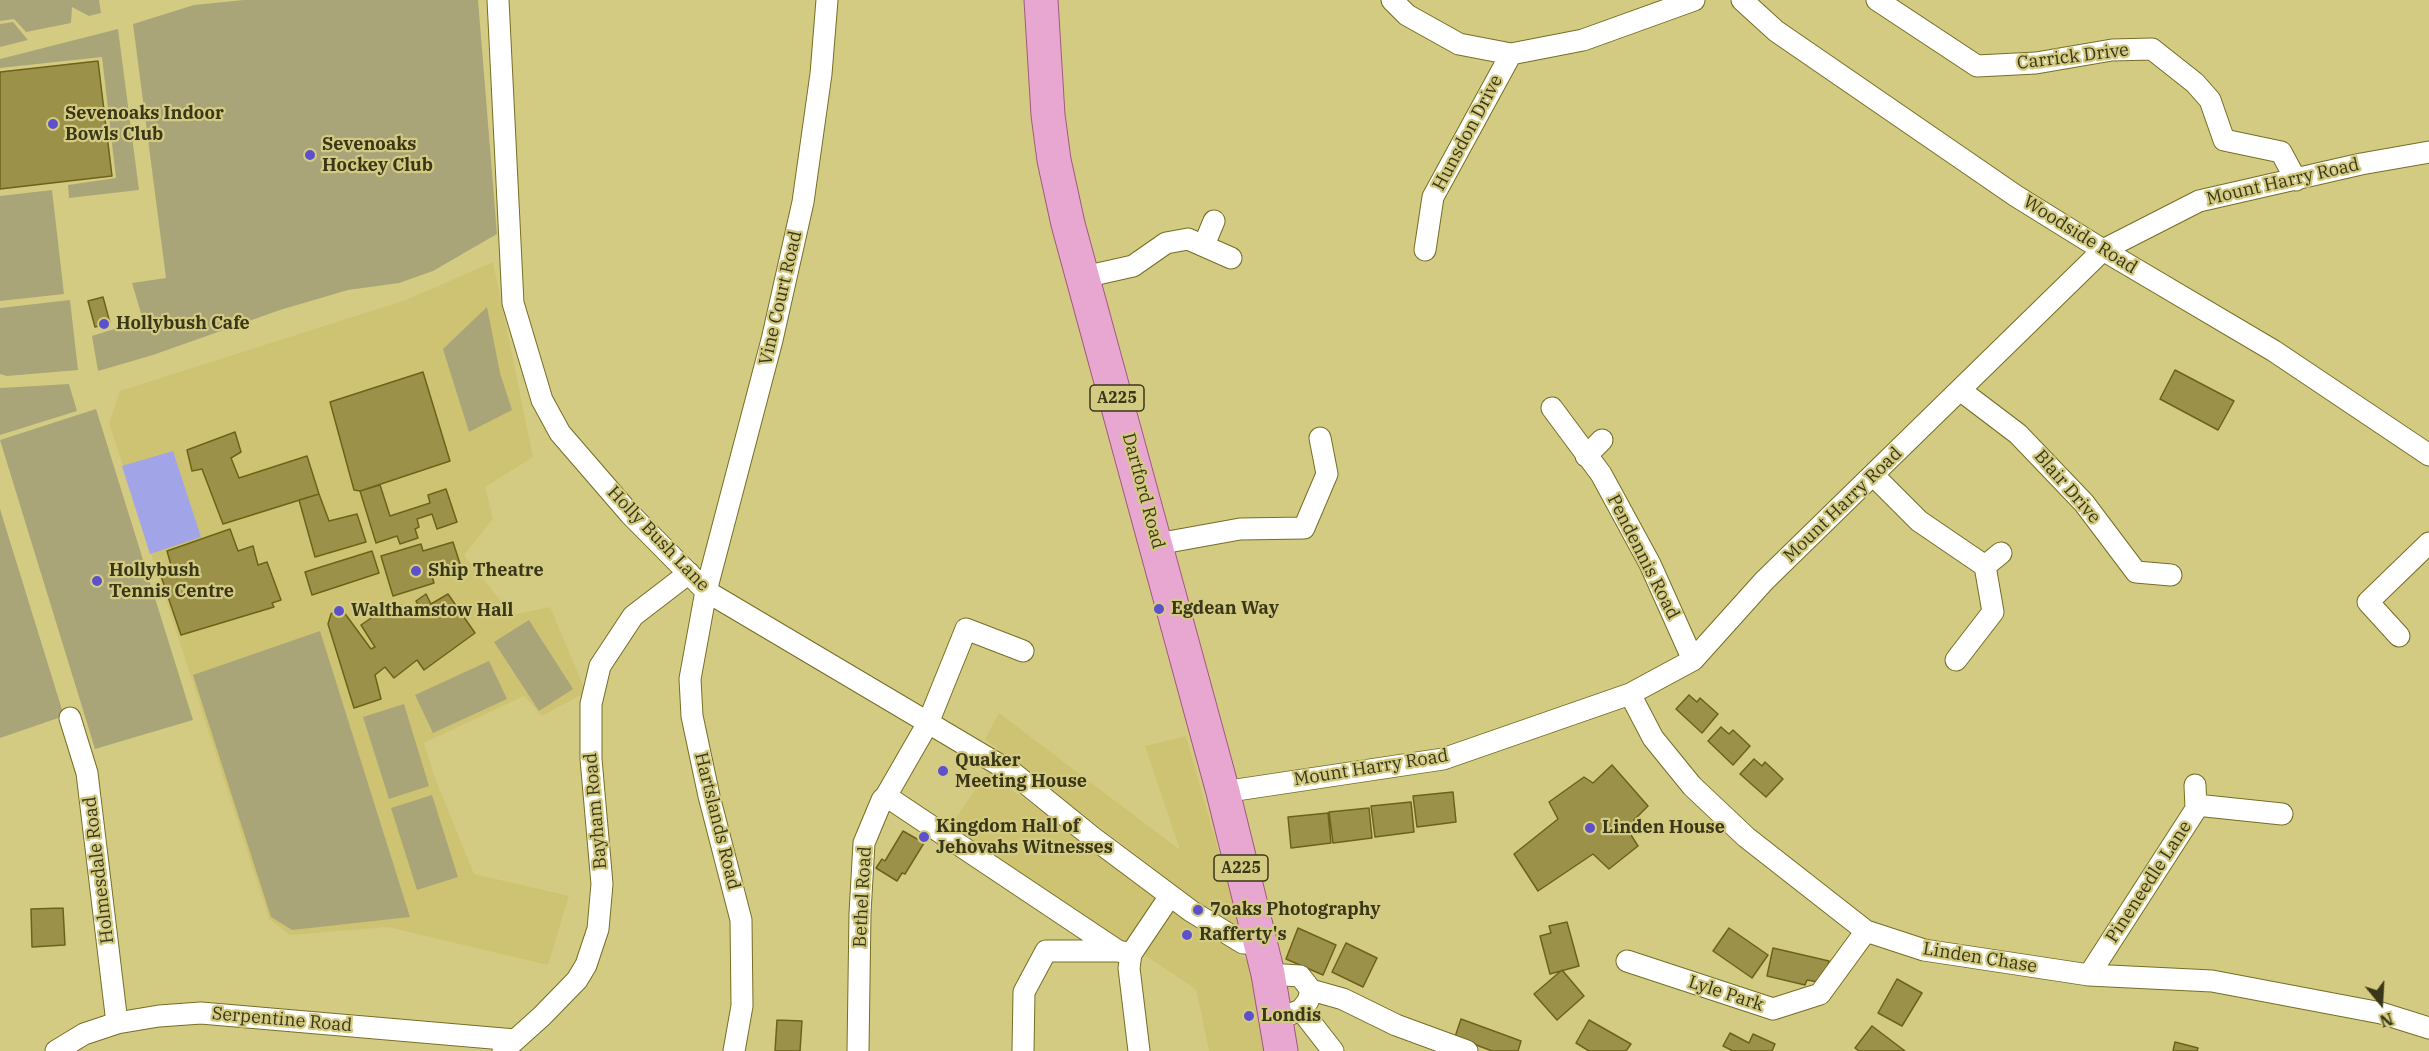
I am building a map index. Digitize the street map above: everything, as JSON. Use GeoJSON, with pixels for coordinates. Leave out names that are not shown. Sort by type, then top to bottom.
{"type":"FeatureCollection","features":[{"type":"Feature","properties":{"kind":"main road","name":"Dartford Road"},"geometry":{"type":"LineString","coordinates":[[1041,0],[1048,115],[1054,160],[1068,224],[1157,544],[1223,792],[1264,959]]}},
{"type":"Feature","properties":{"kind":"main road","name":"A225"},"geometry":{"type":"LineString","coordinates":[[1264,959],[1288,1015],[1281,1051]]}},
{"type":"Feature","properties":{"kind":"street","name":"Holly Bush Lane"},"geometry":{"type":"LineString","coordinates":[[498,0],[513,303],[538,389],[560,432],[630,514],[706,591],[1012,773],[1170,896],[1264,959],[1300,976],[1311,990],[1343,999],[1396,1024],[1467,1051]]}},
{"type":"Feature","properties":{"kind":"street","name":"Vine Court Road"},"geometry":{"type":"LineString","coordinates":[[706,591],[772,340],[804,202],[821,74],[827,0]]}},
{"type":"Feature","properties":{"kind":"street"},"geometry":{"type":"LineString","coordinates":[[1392,0],[1407,15],[1459,44],[1511,54],[1584,40],[1694,0]]}},
{"type":"Feature","properties":{"kind":"street","name":"Woodside Road"},"geometry":{"type":"LineString","coordinates":[[1742,0],[1776,31],[1919,131],[2103,250],[2274,351],[2429,455]]}},
{"type":"Feature","properties":{"kind":"street","name":"Carrick Drive"},"geometry":{"type":"LineString","coordinates":[[1876,0],[1977,66],[2036,63],[2112,50],[2152,49],[2195,83],[2210,100],[2224,140],[2281,152],[2296,180]]}},
{"type":"Feature","properties":{"kind":"street","name":"Hunsdon Drive"},"geometry":{"type":"LineString","coordinates":[[1425,250],[1433,197],[1511,54]]}},
{"type":"Feature","properties":{"kind":"street","name":"Mount Harry Road"},"geometry":{"type":"LineString","coordinates":[[1223,792],[1443,759],[1630,694],[1693,660],[1764,581],[2103,250],[2199,201],[2361,164],[2429,152]]}},
{"type":"Feature","properties":{"kind":"street"},"geometry":{"type":"LineString","coordinates":[[1204,245],[1214,221]]}},
{"type":"Feature","properties":{"kind":"street"},"geometry":{"type":"LineString","coordinates":[[1084,277],[1133,266],[1166,243],[1188,239],[1231,258]]}},
{"type":"Feature","properties":{"kind":"street","name":"Blair Drive"},"geometry":{"type":"LineString","coordinates":[[1960,390],[2018,434],[2084,503],[2136,572],[2171,576]]}},
{"type":"Feature","properties":{"kind":"street","name":"Pendennis Road"},"geometry":{"type":"LineString","coordinates":[[1552,408],[1601,474],[1650,564],[1693,660]]}},
{"type":"Feature","properties":{"kind":"street"},"geometry":{"type":"LineString","coordinates":[[1157,544],[1240,529],[1304,528],[1327,474],[1320,438]]}},
{"type":"Feature","properties":{"kind":"street"},"geometry":{"type":"LineString","coordinates":[[1586,456],[1602,440]]}},
{"type":"Feature","properties":{"kind":"street"},"geometry":{"type":"LineString","coordinates":[[1873,474],[1919,521],[1993,560],[1993,612],[1956,660]]}},
{"type":"Feature","properties":{"kind":"street"},"geometry":{"type":"LineString","coordinates":[[2399,636],[2368,602],[2429,543]]}},
{"type":"Feature","properties":{"kind":"street","name":"Bayham Road"},"geometry":{"type":"LineString","coordinates":[[509,1046],[577,980],[586,965],[598,929],[602,884],[591,759],[591,704],[600,666],[633,616],[689,573]]}},
{"type":"Feature","properties":{"kind":"street","name":"Hartslands Road"},"geometry":{"type":"LineString","coordinates":[[706,591],[690,679],[692,716],[741,920],[742,1006],[735,1051]]}},
{"type":"Feature","properties":{"kind":"street","name":"Bethel Road"},"geometry":{"type":"LineString","coordinates":[[858,1051],[860,913],[864,843],[882,800],[928,723],[966,629],[1023,651]]}},
{"type":"Feature","properties":{"kind":"street","name":"Linden Chase"},"geometry":{"type":"LineString","coordinates":[[1630,694],[1653,738],[1692,786],[1746,837],[1866,931],[1924,950],[2088,975],[2212,981],[2381,1013],[2429,1028]]}},
{"type":"Feature","properties":{"kind":"street","name":"Holmesdale Road"},"geometry":{"type":"LineString","coordinates":[[70,718],[87,773],[117,1023]]}},
{"type":"Feature","properties":{"kind":"street","name":"Pineneedle Lane"},"geometry":{"type":"LineString","coordinates":[[2088,975],[2196,809],[2195,795],[2282,814]]}},
{"type":"Feature","properties":{"kind":"street"},"geometry":{"type":"LineString","coordinates":[[886,796],[1125,952],[1130,968],[1139,1051]]}},
{"type":"Feature","properties":{"kind":"street"},"geometry":{"type":"LineString","coordinates":[[1125,952],[1170,896]]}},
{"type":"Feature","properties":{"kind":"street","name":"Lyle Park"},"geometry":{"type":"LineString","coordinates":[[1627,961],[1773,1009],[1820,994],[1866,931]]}},
{"type":"Feature","properties":{"kind":"street"},"geometry":{"type":"LineString","coordinates":[[1023,1051],[1024,992],[1046,951],[1125,952]]}},
{"type":"Feature","properties":{"kind":"street"},"geometry":{"type":"LineString","coordinates":[[1311,990],[1308,1001],[1288,1015],[1333,1051]]}},
{"type":"Feature","properties":{"kind":"street","name":"Serpentine Road"},"geometry":{"type":"LineString","coordinates":[[56,1051],[84,1034],[117,1023],[201,1012],[509,1046]]}},
{"type":"Feature","properties":{"kind":"shaded area"},"geometry":{"type":"Polygon","coordinates":[[[0,0],[99,0],[101,13],[89,16],[72,7],[71,23],[26,32],[14,19],[0,21],[0,0]]]}},
{"type":"Feature","properties":{"kind":"shaded area"},"geometry":{"type":"Polygon","coordinates":[[[244,0],[478,0],[497,234],[433,271],[399,283],[348,290],[280,310],[153,355],[98,371],[92,336],[143,320],[132,283],[166,278],[133,24],[194,5],[244,0]]]}},
{"type":"Feature","properties":{"kind":"shaded area"},"geometry":{"type":"Polygon","coordinates":[[[13,22],[28,40],[0,47],[0,24],[13,22]]]}},
{"type":"Feature","properties":{"kind":"shaded area"},"geometry":{"type":"Polygon","coordinates":[[[118,29],[139,190],[69,198],[68,185],[116,178],[102,57],[0,68],[0,59],[118,29]]]}},
{"type":"Feature","properties":{"kind":"shaded area"},"geometry":{"type":"Polygon","coordinates":[[[52,190],[64,294],[0,301],[0,196],[52,190]]]}},
{"type":"Feature","properties":{"kind":"shaded area","name":"Walthamstow Hall"},"geometry":{"type":"Polygon","coordinates":[[[493,262],[533,457],[485,487],[493,519],[464,555],[512,615],[550,607],[586,692],[542,716],[524,696],[424,743],[435,778],[474,874],[569,896],[548,965],[388,927],[290,935],[269,919],[109,423],[120,391],[406,300],[493,262]]]}},
{"type":"Feature","properties":{"kind":"shaded area"},"geometry":{"type":"Polygon","coordinates":[[[70,300],[78,370],[7,376],[0,374],[0,308],[70,300]]]}},
{"type":"Feature","properties":{"kind":"shaded area"},"geometry":{"type":"Polygon","coordinates":[[[487,307],[500,373],[512,410],[469,432],[443,349],[487,307]]]}},
{"type":"Feature","properties":{"kind":"shaded area"},"geometry":{"type":"Polygon","coordinates":[[[69,384],[77,411],[0,435],[0,388],[69,384]]]}},
{"type":"Feature","properties":{"kind":"shaded area","name":"Hollybush Tennis Centre"},"geometry":{"type":"Polygon","coordinates":[[[96,409],[193,720],[95,749],[0,440],[96,409]]]}},
{"type":"Feature","properties":{"kind":"shaded area"},"geometry":{"type":"Polygon","coordinates":[[[0,509],[64,716],[0,738],[0,509]]]}},
{"type":"Feature","properties":{"kind":"shaded area"},"geometry":{"type":"Polygon","coordinates":[[[529,620],[573,689],[539,711],[494,642],[529,620]]]}},
{"type":"Feature","properties":{"kind":"shaded area"},"geometry":{"type":"Polygon","coordinates":[[[320,631],[410,917],[292,930],[271,917],[193,675],[320,631]]]}},
{"type":"Feature","properties":{"kind":"shaded area"},"geometry":{"type":"Polygon","coordinates":[[[489,661],[507,699],[433,733],[415,695],[489,661]]]}},
{"type":"Feature","properties":{"kind":"shaded area"},"geometry":{"type":"Polygon","coordinates":[[[404,704],[429,786],[389,799],[363,717],[404,704]]]}},
{"type":"Feature","properties":{"kind":"shaded area"},"geometry":{"type":"Polygon","coordinates":[[[999,713],[1180,850],[1145,746],[1186,736],[1242,936],[985,739],[999,713]]]}},
{"type":"Feature","properties":{"kind":"shaded area"},"geometry":{"type":"Polygon","coordinates":[[[987,772],[1259,969],[1270,1051],[1209,1051],[1196,989],[950,827],[987,772]]]}},
{"type":"Feature","properties":{"kind":"shaded area"},"geometry":{"type":"Polygon","coordinates":[[[432,795],[458,877],[417,890],[391,808],[432,795]]]}},
{"type":"Feature","properties":{"kind":"water"},"geometry":{"type":"Polygon","coordinates":[[[173,451],[201,537],[150,554],[122,466],[173,451]]]}},
{"type":"Feature","properties":{"kind":"building","name":"Sevenoaks Indoor Bowls Club"},"geometry":{"type":"Polygon","coordinates":[[[98,61],[112,176],[0,189],[0,72],[98,61]]]}},
{"type":"Feature","properties":{"kind":"building"},"geometry":{"type":"Polygon","coordinates":[[[103,297],[110,323],[95,327],[88,301],[103,297]]]}},
{"type":"Feature","properties":{"kind":"building"},"geometry":{"type":"Polygon","coordinates":[[[2175,370],[2234,401],[2218,430],[2160,399],[2175,370]]]}},
{"type":"Feature","properties":{"kind":"building"},"geometry":{"type":"Polygon","coordinates":[[[423,372],[450,461],[360,491],[354,490],[330,402],[423,372]]]}},
{"type":"Feature","properties":{"kind":"building"},"geometry":{"type":"Polygon","coordinates":[[[235,432],[241,452],[231,458],[239,478],[307,456],[319,494],[223,524],[202,469],[192,471],[187,450],[235,432]]]}},
{"type":"Feature","properties":{"kind":"building"},"geometry":{"type":"Polygon","coordinates":[[[380,485],[390,516],[430,503],[428,495],[446,489],[457,522],[437,529],[432,514],[417,519],[419,527],[415,529],[418,538],[400,544],[397,536],[376,543],[360,491],[380,485]]]}},
{"type":"Feature","properties":{"kind":"building"},"geometry":{"type":"Polygon","coordinates":[[[319,494],[329,521],[357,514],[366,542],[315,557],[299,500],[319,494]]]}},
{"type":"Feature","properties":{"kind":"building"},"geometry":{"type":"Polygon","coordinates":[[[230,529],[238,551],[253,546],[258,565],[267,562],[281,600],[272,603],[274,607],[181,635],[161,576],[173,572],[167,551],[230,529]]]}},
{"type":"Feature","properties":{"kind":"building","name":"Ship Theatre"},"geometry":{"type":"Polygon","coordinates":[[[453,542],[461,567],[432,576],[434,583],[393,596],[381,556],[421,544],[423,551],[453,542]]]}},
{"type":"Feature","properties":{"kind":"building"},"geometry":{"type":"Polygon","coordinates":[[[372,551],[379,573],[312,595],[305,572],[372,551]]]}},
{"type":"Feature","properties":{"kind":"building"},"geometry":{"type":"Polygon","coordinates":[[[426,594],[431,604],[448,594],[475,633],[424,670],[417,660],[394,678],[385,667],[375,675],[381,699],[354,708],[328,624],[331,614],[339,609],[343,611],[371,649],[375,647],[361,625],[390,605],[392,608],[401,605],[407,615],[419,606],[416,601],[426,594]]]}},
{"type":"Feature","properties":{"kind":"building"},"geometry":{"type":"Polygon","coordinates":[[[1689,695],[1697,702],[1700,698],[1718,714],[1702,733],[1676,709],[1689,695]]]}},
{"type":"Feature","properties":{"kind":"building"},"geometry":{"type":"Polygon","coordinates":[[[1721,727],[1729,734],[1733,730],[1750,746],[1733,765],[1708,741],[1721,727]]]}},
{"type":"Feature","properties":{"kind":"building"},"geometry":{"type":"Polygon","coordinates":[[[1754,759],[1762,766],[1765,762],[1783,779],[1766,797],[1740,774],[1754,759]]]}},
{"type":"Feature","properties":{"kind":"building","name":"Linden House"},"geometry":{"type":"Polygon","coordinates":[[[1612,765],[1648,806],[1634,820],[1631,835],[1638,846],[1609,869],[1593,854],[1538,891],[1514,854],[1558,819],[1549,802],[1584,777],[1593,783],[1612,765]]]}},
{"type":"Feature","properties":{"kind":"building"},"geometry":{"type":"Polygon","coordinates":[[[1453,792],[1456,822],[1417,827],[1413,796],[1453,792]]]}},
{"type":"Feature","properties":{"kind":"building"},"geometry":{"type":"Polygon","coordinates":[[[1411,802],[1414,832],[1375,837],[1371,806],[1411,802]]]}},
{"type":"Feature","properties":{"kind":"building"},"geometry":{"type":"Polygon","coordinates":[[[1369,808],[1372,838],[1333,843],[1329,812],[1369,808]]]}},
{"type":"Feature","properties":{"kind":"building"},"geometry":{"type":"Polygon","coordinates":[[[1328,813],[1331,843],[1291,848],[1288,817],[1328,813]]]}},
{"type":"Feature","properties":{"kind":"building"},"geometry":{"type":"Polygon","coordinates":[[[903,831],[924,843],[905,874],[902,873],[897,881],[876,868],[882,859],[885,861],[903,831]]]}},
{"type":"Feature","properties":{"kind":"building"},"geometry":{"type":"Polygon","coordinates":[[[63,908],[65,945],[32,947],[31,909],[63,908]]]}},
{"type":"Feature","properties":{"kind":"building"},"geometry":{"type":"Polygon","coordinates":[[[1567,922],[1579,966],[1550,974],[1540,936],[1551,933],[1549,926],[1567,922]]]}},
{"type":"Feature","properties":{"kind":"building"},"geometry":{"type":"Polygon","coordinates":[[[1298,928],[1336,945],[1323,975],[1286,959],[1298,928]]]}},
{"type":"Feature","properties":{"kind":"building"},"geometry":{"type":"Polygon","coordinates":[[[1729,928],[1768,955],[1752,978],[1713,951],[1729,928]]]}},
{"type":"Feature","properties":{"kind":"building"},"geometry":{"type":"Polygon","coordinates":[[[1346,943],[1377,958],[1363,987],[1332,972],[1346,943]]]}},
{"type":"Feature","properties":{"kind":"building"},"geometry":{"type":"Polygon","coordinates":[[[1773,948],[1829,961],[1824,983],[1807,980],[1805,985],[1767,976],[1773,948]]]}},
{"type":"Feature","properties":{"kind":"building"},"geometry":{"type":"Polygon","coordinates":[[[1562,970],[1584,996],[1557,1020],[1534,994],[1562,970]]]}},
{"type":"Feature","properties":{"kind":"building"},"geometry":{"type":"Polygon","coordinates":[[[1897,979],[1922,993],[1902,1026],[1878,1013],[1897,979]]]}},
{"type":"Feature","properties":{"kind":"building"},"geometry":{"type":"Polygon","coordinates":[[[1461,1019],[1521,1041],[1518,1051],[1492,1051],[1455,1037],[1461,1019]]]}},
{"type":"Feature","properties":{"kind":"building"},"geometry":{"type":"Polygon","coordinates":[[[777,1020],[802,1021],[800,1051],[775,1051],[777,1020]]]}},
{"type":"Feature","properties":{"kind":"building"},"geometry":{"type":"Polygon","coordinates":[[[1589,1020],[1631,1044],[1626,1051],[1589,1051],[1576,1043],[1589,1020]]]}},
{"type":"Feature","properties":{"kind":"building"},"geometry":{"type":"Polygon","coordinates":[[[1872,1026],[1905,1051],[1859,1051],[1855,1048],[1872,1026]]]}},
{"type":"Feature","properties":{"kind":"building"},"geometry":{"type":"Polygon","coordinates":[[[1730,1033],[1749,1043],[1753,1034],[1775,1044],[1772,1051],[1733,1051],[1723,1046],[1730,1033]]]}},
{"type":"Feature","properties":{"kind":"building"},"geometry":{"type":"Polygon","coordinates":[[[2175,1042],[2198,1048],[2197,1051],[2173,1051],[2175,1042]]]}},
{"type":"Feature","properties":{"kind":"place","name":"Sevenoaks Indoor Bowls Club"},"geometry":{"type":"Point","coordinates":[53,124]}},
{"type":"Feature","properties":{"kind":"place","name":"Sevenoaks Hockey Club"},"geometry":{"type":"Point","coordinates":[310,155]}},
{"type":"Feature","properties":{"kind":"place","name":"Hollybush Cafe"},"geometry":{"type":"Point","coordinates":[104,324]}},
{"type":"Feature","properties":{"kind":"place","name":"Ship Theatre"},"geometry":{"type":"Point","coordinates":[416,571]}},
{"type":"Feature","properties":{"kind":"place","name":"Hollybush Tennis Centre"},"geometry":{"type":"Point","coordinates":[97,581]}},
{"type":"Feature","properties":{"kind":"place","name":"Egdean Way"},"geometry":{"type":"Point","coordinates":[1159,609]}},
{"type":"Feature","properties":{"kind":"place","name":"Walthamstow Hall"},"geometry":{"type":"Point","coordinates":[339,611]}},
{"type":"Feature","properties":{"kind":"place","name":"Quaker Meeting House"},"geometry":{"type":"Point","coordinates":[943,771]}},
{"type":"Feature","properties":{"kind":"place","name":"Linden House"},"geometry":{"type":"Point","coordinates":[1590,828]}},
{"type":"Feature","properties":{"kind":"place","name":"Kingdom Hall of Jehovahs Witnesses"},"geometry":{"type":"Point","coordinates":[924,837]}},
{"type":"Feature","properties":{"kind":"place","name":"7oaks Photography"},"geometry":{"type":"Point","coordinates":[1198,910]}},
{"type":"Feature","properties":{"kind":"place","name":"Rafferty's"},"geometry":{"type":"Point","coordinates":[1187,935]}},
{"type":"Feature","properties":{"kind":"place","name":"Londis"},"geometry":{"type":"Point","coordinates":[1249,1016]}}]}
